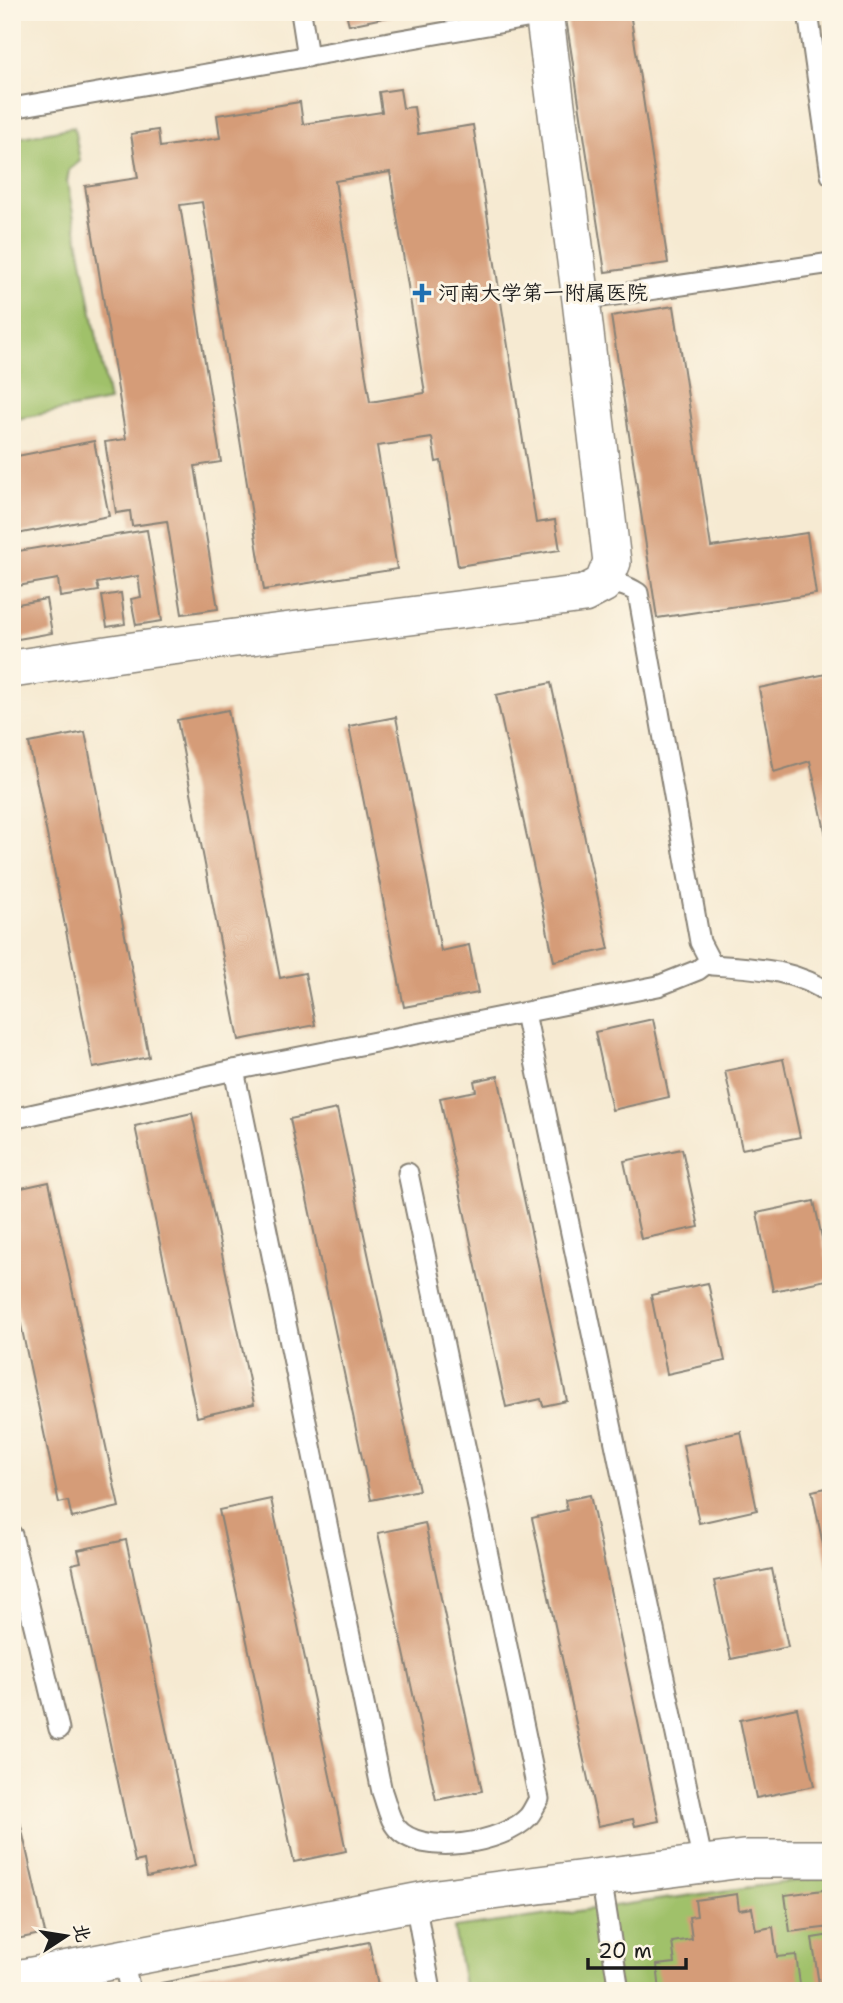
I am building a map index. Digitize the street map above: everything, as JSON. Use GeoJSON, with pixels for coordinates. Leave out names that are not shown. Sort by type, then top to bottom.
{"type":"FeatureCollection","features":[{"type":"Feature","properties":{"kind":"street"},"geometry":{"type":"LineString","coordinates":[[12,669],[584,594],[603,584],[612,562],[582,300],[544,14]]}},
{"type":"Feature","properties":{"kind":"street"},"geometry":{"type":"LineString","coordinates":[[12,1980],[127,1975],[415,1902],[743,1859],[831,1859]]}},
{"type":"Feature","properties":{"kind":"lane"},"geometry":{"type":"LineString","coordinates":[[301,12],[308,57]]}},
{"type":"Feature","properties":{"kind":"lane"},"geometry":{"type":"LineString","coordinates":[[808,12],[831,175]]}},
{"type":"Feature","properties":{"kind":"lane"},"geometry":{"type":"LineString","coordinates":[[12,108],[544,14]]}},
{"type":"Feature","properties":{"kind":"lane"},"geometry":{"type":"LineString","coordinates":[[582,300],[831,263]]}},
{"type":"Feature","properties":{"kind":"lane"},"geometry":{"type":"LineString","coordinates":[[603,584],[616,583],[638,593],[700,942],[712,965],[773,970],[815,983],[831,995]]}},
{"type":"Feature","properties":{"kind":"lane"},"geometry":{"type":"LineString","coordinates":[[12,1119],[234,1070],[658,986],[698,970],[710,961]]}},
{"type":"Feature","properties":{"kind":"lane"},"geometry":{"type":"LineString","coordinates":[[525,1013],[703,1864]]}},
{"type":"Feature","properties":{"kind":"lane"},"geometry":{"type":"LineString","coordinates":[[234,1070],[382,1792],[396,1827],[414,1840],[445,1845],[480,1841],[510,1829],[527,1818],[539,1799],[408,1173]]}},
{"type":"Feature","properties":{"kind":"lane"},"geometry":{"type":"LineString","coordinates":[[12,1535],[59,1729]]}},
{"type":"Feature","properties":{"kind":"lane"},"geometry":{"type":"LineString","coordinates":[[601,1877],[619,1991]]}},
{"type":"Feature","properties":{"kind":"lane"},"geometry":{"type":"LineString","coordinates":[[415,1902],[431,1991]]}},
{"type":"Feature","properties":{"kind":"green space"},"geometry":{"type":"Polygon","coordinates":[[[74,127],[80,161],[69,170],[67,182],[109,401],[12,420],[12,139],[74,127]]]}},
{"type":"Feature","properties":{"kind":"green space"},"geometry":{"type":"Polygon","coordinates":[[[831,1876],[831,1991],[465,1991],[454,1928],[831,1876]]]}},
{"type":"Feature","properties":{"kind":"building"},"geometry":{"type":"Polygon","coordinates":[[[346,12],[408,12],[408,13],[349,25],[346,12]]]}},
{"type":"Feature","properties":{"kind":"building"},"geometry":{"type":"Polygon","coordinates":[[[565,12],[630,12],[668,263],[605,272],[565,12]]]}},
{"type":"Feature","properties":{"kind":"building"},"geometry":{"type":"Polygon","coordinates":[[[400,89],[403,108],[414,107],[418,134],[473,125],[536,523],[555,520],[560,550],[458,566],[441,461],[436,462],[432,438],[377,446],[397,569],[264,590],[202,202],[180,205],[221,462],[195,466],[218,609],[182,614],[167,521],[132,526],[130,511],[116,513],[105,442],[126,439],[85,186],[138,178],[131,134],[158,130],[160,147],[220,138],[217,115],[300,102],[303,124],[382,112],[379,92],[400,89]],[[390,172],[335,181],[370,402],[425,393],[390,172]]]}},
{"type":"Feature","properties":{"kind":"building"},"geometry":{"type":"Polygon","coordinates":[[[674,306],[711,547],[807,533],[816,594],[657,618],[611,316],[674,306]]]}},
{"type":"Feature","properties":{"kind":"building"},"geometry":{"type":"Polygon","coordinates":[[[94,441],[109,516],[12,535],[12,457],[94,441]]]}},
{"type":"Feature","properties":{"kind":"building"},"geometry":{"type":"Polygon","coordinates":[[[147,530],[162,621],[136,625],[131,599],[141,597],[138,576],[97,583],[99,591],[60,597],[58,579],[12,587],[12,552],[147,530]]]}},
{"type":"Feature","properties":{"kind":"building"},"geometry":{"type":"Polygon","coordinates":[[[121,593],[125,624],[107,627],[102,596],[121,593]]]}},
{"type":"Feature","properties":{"kind":"building"},"geometry":{"type":"Polygon","coordinates":[[[46,599],[52,633],[18,639],[12,605],[46,599]]]}},
{"type":"Feature","properties":{"kind":"building"},"geometry":{"type":"Polygon","coordinates":[[[831,673],[830,854],[810,761],[774,772],[759,688],[831,673]]]}},
{"type":"Feature","properties":{"kind":"building"},"geometry":{"type":"Polygon","coordinates":[[[551,683],[609,949],[554,961],[496,695],[551,683]]]}},
{"type":"Feature","properties":{"kind":"building"},"geometry":{"type":"Polygon","coordinates":[[[228,710],[280,978],[305,973],[315,1025],[239,1040],[177,720],[228,710]]]}},
{"type":"Feature","properties":{"kind":"building"},"geometry":{"type":"Polygon","coordinates":[[[396,717],[441,951],[469,945],[478,993],[404,1007],[349,726],[396,717]]]}},
{"type":"Feature","properties":{"kind":"building"},"geometry":{"type":"Polygon","coordinates":[[[85,732],[149,1057],[93,1068],[29,743],[85,732]]]}},
{"type":"Feature","properties":{"kind":"building"},"geometry":{"type":"Polygon","coordinates":[[[653,1019],[669,1097],[612,1110],[595,1032],[653,1019]]]}},
{"type":"Feature","properties":{"kind":"building"},"geometry":{"type":"Polygon","coordinates":[[[783,1059],[800,1137],[742,1149],[725,1071],[783,1059]]]}},
{"type":"Feature","properties":{"kind":"building"},"geometry":{"type":"Polygon","coordinates":[[[498,1076],[567,1401],[543,1406],[541,1399],[506,1407],[440,1098],[476,1091],[474,1081],[498,1076]]]}},
{"type":"Feature","properties":{"kind":"building"},"geometry":{"type":"Polygon","coordinates":[[[337,1109],[419,1490],[371,1500],[290,1119],[337,1109]]]}},
{"type":"Feature","properties":{"kind":"building"},"geometry":{"type":"Polygon","coordinates":[[[192,1113],[254,1404],[197,1417],[135,1126],[192,1113]]]}},
{"type":"Feature","properties":{"kind":"building"},"geometry":{"type":"Polygon","coordinates":[[[682,1149],[699,1227],[641,1239],[624,1161],[682,1149]]]}},
{"type":"Feature","properties":{"kind":"building"},"geometry":{"type":"Polygon","coordinates":[[[49,1182],[119,1507],[72,1518],[68,1501],[59,1503],[12,1283],[12,1190],[49,1182]]]}},
{"type":"Feature","properties":{"kind":"building"},"geometry":{"type":"Polygon","coordinates":[[[814,1201],[831,1279],[773,1291],[757,1213],[814,1201]]]}},
{"type":"Feature","properties":{"kind":"building"},"geometry":{"type":"Polygon","coordinates":[[[708,1283],[725,1361],[667,1374],[651,1295],[708,1283]]]}},
{"type":"Feature","properties":{"kind":"building"},"geometry":{"type":"Polygon","coordinates":[[[741,1432],[757,1510],[699,1523],[683,1445],[741,1432]]]}},
{"type":"Feature","properties":{"kind":"building"},"geometry":{"type":"Polygon","coordinates":[[[831,1487],[831,1568],[828,1569],[812,1491],[831,1487]]]}},
{"type":"Feature","properties":{"kind":"building"},"geometry":{"type":"Polygon","coordinates":[[[590,1495],[659,1821],[635,1826],[633,1819],[598,1826],[532,1518],[567,1510],[565,1500],[590,1495]]]}},
{"type":"Feature","properties":{"kind":"building"},"geometry":{"type":"Polygon","coordinates":[[[271,1499],[346,1851],[294,1862],[219,1510],[271,1499]]]}},
{"type":"Feature","properties":{"kind":"building"},"geometry":{"type":"Polygon","coordinates":[[[425,1523],[482,1791],[436,1800],[378,1533],[425,1523]]]}},
{"type":"Feature","properties":{"kind":"building"},"geometry":{"type":"Polygon","coordinates":[[[126,1540],[195,1866],[147,1877],[144,1860],[135,1862],[72,1564],[81,1562],[78,1550],[126,1540]]]}},
{"type":"Feature","properties":{"kind":"building"},"geometry":{"type":"Polygon","coordinates":[[[772,1569],[788,1647],[731,1659],[714,1581],[772,1569]]]}},
{"type":"Feature","properties":{"kind":"building"},"geometry":{"type":"Polygon","coordinates":[[[797,1708],[814,1786],[756,1798],[740,1720],[797,1708]]]}},
{"type":"Feature","properties":{"kind":"building"},"geometry":{"type":"Polygon","coordinates":[[[12,1786],[45,1933],[12,1940],[12,1786]]]}},
{"type":"Feature","properties":{"kind":"building"},"geometry":{"type":"Polygon","coordinates":[[[831,1889],[831,1927],[790,1932],[785,1895],[831,1889]]]}},
{"type":"Feature","properties":{"kind":"building"},"geometry":{"type":"Polygon","coordinates":[[[737,1894],[739,1910],[752,1908],[756,1930],[773,1927],[777,1957],[796,1955],[801,1991],[660,1991],[657,1965],[675,1963],[672,1942],[692,1939],[689,1917],[697,1916],[695,1900],[737,1894]]]}},
{"type":"Feature","properties":{"kind":"building"},"geometry":{"type":"Polygon","coordinates":[[[831,1935],[831,1991],[820,1991],[812,1938],[831,1935]]]}},
{"type":"Feature","properties":{"kind":"building"},"geometry":{"type":"Polygon","coordinates":[[[369,1942],[379,1991],[163,1991],[161,1983],[369,1942]]]}},
{"type":"Feature","properties":{"kind":"place","name":"河南大学第一附属医院"},"geometry":{"type":"Point","coordinates":[422,293]}}]}
